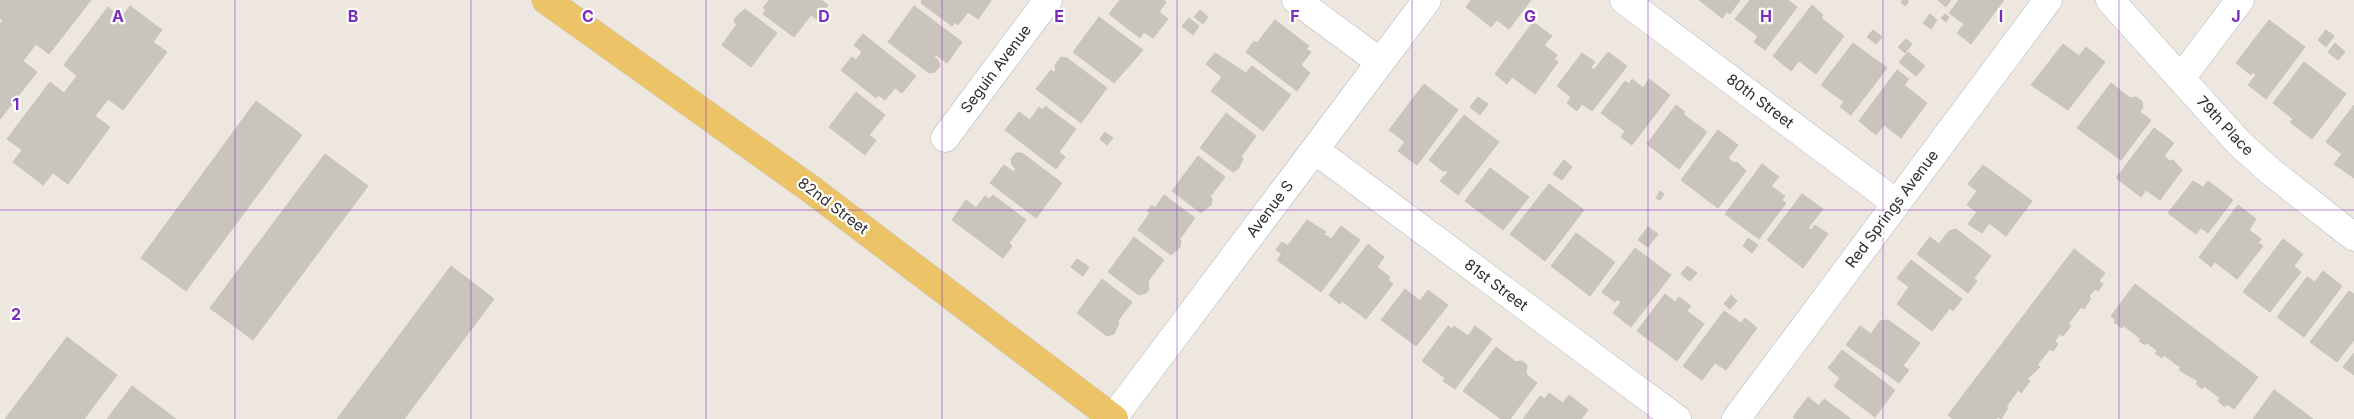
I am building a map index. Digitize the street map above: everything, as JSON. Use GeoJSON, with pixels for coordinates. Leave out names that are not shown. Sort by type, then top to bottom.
{"type":"FeatureCollection","features":[{"type":"Feature","properties":{"kind":"main road","name":"82nd Street"},"geometry":{"type":"LineString","coordinates":[[546,0],[812,190],[1114,419]]}},
{"type":"Feature","properties":{"kind":"street","name":"Seguin Avenue"},"geometry":{"type":"LineString","coordinates":[[945,138],[1048,0]]}},
{"type":"Feature","properties":{"kind":"street"},"geometry":{"type":"LineString","coordinates":[[1296,0],[1380,62]]}},
{"type":"Feature","properties":{"kind":"street","name":"Avenue S"},"geometry":{"type":"LineString","coordinates":[[1114,419],[1427,0]]}},
{"type":"Feature","properties":{"kind":"street","name":"80th Street"},"geometry":{"type":"LineString","coordinates":[[1624,0],[1896,203]]}},
{"type":"Feature","properties":{"kind":"street","name":"Red Springs Avenue"},"geometry":{"type":"LineString","coordinates":[[1736,419],[2048,0]]}},
{"type":"Feature","properties":{"kind":"street","name":"79th Place"},"geometry":{"type":"LineString","coordinates":[[2110,0],[2240,144],[2270,171],[2354,237]]}},
{"type":"Feature","properties":{"kind":"street"},"geometry":{"type":"LineString","coordinates":[[2181,78],[2240,0]]}},
{"type":"Feature","properties":{"kind":"street","name":"81st Street"},"geometry":{"type":"LineString","coordinates":[[1315,150],[1677,419]]}},
{"type":"Feature","properties":{"kind":"building"},"geometry":{"type":"Polygon","coordinates":[[[0,0],[91,0],[49,54],[36,44],[23,61],[37,72],[0,119],[0,24],[3,20],[0,18],[0,0]]]}},
{"type":"Feature","properties":{"kind":"building"},"geometry":{"type":"Polygon","coordinates":[[[769,0],[821,0],[828,5],[818,20],[811,15],[794,37],[763,14],[766,10],[763,8],[769,0]]]}},
{"type":"Feature","properties":{"kind":"building"},"geometry":{"type":"Polygon","coordinates":[[[922,0],[991,1],[978,19],[968,12],[958,25],[955,22],[952,26],[921,3],[922,0]]]}},
{"type":"Feature","properties":{"kind":"building"},"geometry":{"type":"Polygon","coordinates":[[[1120,0],[1163,0],[1166,2],[1159,12],[1168,19],[1153,38],[1144,32],[1140,38],[1109,14],[1120,0]]]}},
{"type":"Feature","properties":{"kind":"building"},"geometry":{"type":"Polygon","coordinates":[[[1471,0],[1531,0],[1509,29],[1497,20],[1491,27],[1466,7],[1471,0]]]}},
{"type":"Feature","properties":{"kind":"building"},"geometry":{"type":"Polygon","coordinates":[[[1699,0],[1740,0],[1730,14],[1727,12],[1722,18],[1699,0]]]}},
{"type":"Feature","properties":{"kind":"building"},"geometry":{"type":"Polygon","coordinates":[[[1750,0],[1788,0],[1797,7],[1765,50],[1754,42],[1758,36],[1735,19],[1750,0]]]}},
{"type":"Feature","properties":{"kind":"building"},"geometry":{"type":"Polygon","coordinates":[[[1903,0],[1909,1],[1905,6],[1901,2],[1903,0]]]}},
{"type":"Feature","properties":{"kind":"building"},"geometry":{"type":"Polygon","coordinates":[[[1938,0],[1951,0],[1946,7],[1938,0]]]}},
{"type":"Feature","properties":{"kind":"building"},"geometry":{"type":"Polygon","coordinates":[[[1959,0],[2004,0],[1971,44],[1957,33],[1964,24],[1949,13],[1959,0]]]}},
{"type":"Feature","properties":{"kind":"building"},"geometry":{"type":"Polygon","coordinates":[[[1812,5],[1823,15],[1821,18],[1844,36],[1816,74],[1799,61],[1791,71],[1773,56],[1812,5]]]}},
{"type":"Feature","properties":{"kind":"building"},"geometry":{"type":"Polygon","coordinates":[[[130,6],[162,30],[153,42],[167,52],[123,110],[108,99],[95,116],[110,127],[68,184],[53,173],[43,185],[13,162],[22,150],[7,139],[50,82],[64,93],[77,76],[64,65],[108,7],[121,18],[130,6]]]}},
{"type":"Feature","properties":{"kind":"building"},"geometry":{"type":"Polygon","coordinates":[[[914,6],[962,42],[947,63],[936,55],[934,57],[938,60],[940,66],[935,72],[929,73],[888,42],[914,6]]]}},
{"type":"Feature","properties":{"kind":"building"},"geometry":{"type":"Polygon","coordinates":[[[745,9],[777,33],[751,67],[722,45],[737,24],[734,22],[736,17],[745,9]]]}},
{"type":"Feature","properties":{"kind":"building"},"geometry":{"type":"Polygon","coordinates":[[[1200,10],[1208,17],[1203,24],[1194,17],[1200,10]]]}},
{"type":"Feature","properties":{"kind":"building"},"geometry":{"type":"Polygon","coordinates":[[[1930,14],[1937,20],[1931,29],[1923,23],[1930,14]]]}},
{"type":"Feature","properties":{"kind":"building"},"geometry":{"type":"Polygon","coordinates":[[[1945,14],[1949,17],[1946,22],[1941,18],[1945,14]]]}},
{"type":"Feature","properties":{"kind":"building"},"geometry":{"type":"Polygon","coordinates":[[[1099,17],[1143,50],[1114,83],[1073,52],[1099,17]]]}},
{"type":"Feature","properties":{"kind":"building"},"geometry":{"type":"Polygon","coordinates":[[[1189,18],[1199,26],[1193,35],[1182,26],[1189,18]]]}},
{"type":"Feature","properties":{"kind":"building"},"geometry":{"type":"Polygon","coordinates":[[[1275,20],[1309,46],[1306,49],[1311,52],[1301,65],[1310,73],[1297,91],[1246,52],[1254,41],[1257,43],[1275,20]]]}},
{"type":"Feature","properties":{"kind":"building"},"geometry":{"type":"Polygon","coordinates":[[[2269,20],[2305,47],[2266,99],[2248,85],[2256,75],[2253,72],[2251,75],[2236,63],[2269,20]]]}},
{"type":"Feature","properties":{"kind":"building"},"geometry":{"type":"Polygon","coordinates":[[[1533,22],[1552,36],[1544,45],[1557,55],[1554,59],[1558,62],[1535,94],[1512,77],[1507,84],[1495,74],[1533,22]]]}},
{"type":"Feature","properties":{"kind":"building"},"geometry":{"type":"Polygon","coordinates":[[[1873,30],[1882,37],[1876,44],[1867,37],[1873,30]]]}},
{"type":"Feature","properties":{"kind":"building"},"geometry":{"type":"Polygon","coordinates":[[[2326,30],[2334,36],[2326,47],[2318,40],[2326,30]]]}},
{"type":"Feature","properties":{"kind":"building"},"geometry":{"type":"Polygon","coordinates":[[[863,34],[916,76],[902,93],[895,88],[885,100],[878,95],[876,98],[841,70],[852,57],[856,60],[862,52],[854,45],[863,34]]]}},
{"type":"Feature","properties":{"kind":"building"},"geometry":{"type":"Polygon","coordinates":[[[1906,39],[1912,44],[1905,53],[1898,47],[1906,39]]]}},
{"type":"Feature","properties":{"kind":"building"},"geometry":{"type":"Polygon","coordinates":[[[1853,43],[1887,68],[1851,115],[1840,107],[1844,102],[1821,85],[1853,43]]]}},
{"type":"Feature","properties":{"kind":"building"},"geometry":{"type":"Polygon","coordinates":[[[2335,43],[2345,52],[2338,60],[2328,52],[2335,43]]]}},
{"type":"Feature","properties":{"kind":"building"},"geometry":{"type":"Polygon","coordinates":[[[2063,44],[2079,56],[2086,47],[2105,62],[2068,110],[2031,85],[2063,44]]]}},
{"type":"Feature","properties":{"kind":"building"},"geometry":{"type":"Polygon","coordinates":[[[1608,52],[1627,66],[1592,111],[1582,104],[1577,111],[1567,103],[1571,97],[1557,86],[1582,53],[1595,62],[1591,67],[1594,70],[1608,52]]]}},
{"type":"Feature","properties":{"kind":"building"},"geometry":{"type":"Polygon","coordinates":[[[1908,52],[1925,66],[1916,76],[1899,62],[1908,52]]]}},
{"type":"Feature","properties":{"kind":"building"},"geometry":{"type":"Polygon","coordinates":[[[1215,53],[1246,73],[1252,66],[1291,95],[1263,131],[1211,91],[1222,77],[1206,64],[1215,53]]]}},
{"type":"Feature","properties":{"kind":"building"},"geometry":{"type":"Polygon","coordinates":[[[1061,57],[1067,58],[1107,88],[1081,123],[1036,89],[1051,70],[1053,72],[1056,71],[1055,65],[1061,57]]]}},
{"type":"Feature","properties":{"kind":"building"},"geometry":{"type":"Polygon","coordinates":[[[2304,62],[2346,94],[2312,139],[2290,122],[2293,119],[2273,103],[2304,62]]]}},
{"type":"Feature","properties":{"kind":"building"},"geometry":{"type":"Polygon","coordinates":[[[1897,70],[1909,79],[1904,85],[1927,103],[1901,138],[1884,125],[1876,135],[1859,121],[1897,70]]]}},
{"type":"Feature","properties":{"kind":"building"},"geometry":{"type":"Polygon","coordinates":[[[1632,79],[1643,88],[1649,79],[1670,95],[1632,145],[1621,137],[1625,131],[1601,113],[1625,81],[1629,84],[1632,79]]]}},
{"type":"Feature","properties":{"kind":"building"},"geometry":{"type":"Polygon","coordinates":[[[2111,83],[2130,98],[2136,97],[2142,101],[2143,108],[2140,112],[2151,120],[2121,160],[2077,128],[2111,83]]]}},
{"type":"Feature","properties":{"kind":"building"},"geometry":{"type":"Polygon","coordinates":[[[1424,84],[1458,110],[1417,165],[1398,151],[1405,142],[1389,130],[1424,84]]]}},
{"type":"Feature","properties":{"kind":"building"},"geometry":{"type":"Polygon","coordinates":[[[856,92],[885,115],[869,135],[876,140],[865,155],[829,127],[856,92]]]}},
{"type":"Feature","properties":{"kind":"building"},"geometry":{"type":"Polygon","coordinates":[[[1478,97],[1488,104],[1480,115],[1470,107],[1478,97]]]}},
{"type":"Feature","properties":{"kind":"building"},"geometry":{"type":"Polygon","coordinates":[[[256,101],[302,135],[186,291],[141,258],[256,101]]]}},
{"type":"Feature","properties":{"kind":"building"},"geometry":{"type":"Polygon","coordinates":[[[1676,105],[1685,112],[1683,114],[1707,132],[1679,169],[1647,144],[1676,105]]]}},
{"type":"Feature","properties":{"kind":"building"},"geometry":{"type":"Polygon","coordinates":[[[2354,105],[2354,178],[2334,164],[2342,154],[2326,142],[2354,105]]]}},
{"type":"Feature","properties":{"kind":"building"},"geometry":{"type":"Polygon","coordinates":[[[1045,106],[1076,129],[1059,152],[1065,157],[1056,169],[1005,130],[1019,112],[1030,120],[1039,107],[1043,110],[1045,106]]]}},
{"type":"Feature","properties":{"kind":"building"},"geometry":{"type":"Polygon","coordinates":[[[1226,113],[1256,136],[1241,157],[1243,159],[1238,169],[1233,172],[1200,148],[1226,113]]]}},
{"type":"Feature","properties":{"kind":"building"},"geometry":{"type":"Polygon","coordinates":[[[1464,115],[1499,142],[1458,195],[1440,181],[1448,172],[1445,170],[1444,172],[1429,160],[1464,115]]]}},
{"type":"Feature","properties":{"kind":"building"},"geometry":{"type":"Polygon","coordinates":[[[2154,128],[2174,143],[2164,156],[2170,161],[2173,160],[2182,170],[2160,200],[2146,190],[2141,197],[2116,178],[2154,128]]]}},
{"type":"Feature","properties":{"kind":"building"},"geometry":{"type":"Polygon","coordinates":[[[1718,130],[1738,145],[1728,158],[1734,163],[1737,162],[1746,171],[1718,208],[1681,180],[1718,130]]]}},
{"type":"Feature","properties":{"kind":"building"},"geometry":{"type":"Polygon","coordinates":[[[1105,132],[1113,138],[1107,145],[1100,139],[1105,132]]]}},
{"type":"Feature","properties":{"kind":"building"},"geometry":{"type":"Polygon","coordinates":[[[1016,153],[1022,153],[1062,183],[1036,218],[990,183],[1004,165],[1014,172],[1016,169],[1012,165],[1011,159],[1016,153]]]}},
{"type":"Feature","properties":{"kind":"building"},"geometry":{"type":"Polygon","coordinates":[[[325,154],[368,186],[253,340],[210,308],[325,154]]]}},
{"type":"Feature","properties":{"kind":"building"},"geometry":{"type":"Polygon","coordinates":[[[1198,156],[1225,177],[1210,197],[1212,199],[1211,205],[1201,213],[1172,191],[1198,156]]]}},
{"type":"Feature","properties":{"kind":"building"},"geometry":{"type":"Polygon","coordinates":[[[1564,160],[1572,167],[1562,180],[1553,174],[1564,160]]]}},
{"type":"Feature","properties":{"kind":"building"},"geometry":{"type":"Polygon","coordinates":[[[1762,164],[1779,177],[1771,186],[1785,196],[1782,200],[1786,203],[1759,239],[1725,214],[1762,164]]]}},
{"type":"Feature","properties":{"kind":"building"},"geometry":{"type":"Polygon","coordinates":[[[1983,165],[2032,201],[2006,236],[1989,223],[1982,233],[1968,224],[1977,212],[1967,205],[1977,191],[1968,184],[1983,165]]]}},
{"type":"Feature","properties":{"kind":"building"},"geometry":{"type":"Polygon","coordinates":[[[1490,168],[1529,197],[1503,230],[1465,201],[1490,168]]]}},
{"type":"Feature","properties":{"kind":"building"},"geometry":{"type":"Polygon","coordinates":[[[2193,181],[2203,187],[2208,181],[2233,200],[2208,233],[2201,228],[2196,234],[2168,213],[2193,181]]]}},
{"type":"Feature","properties":{"kind":"building"},"geometry":{"type":"Polygon","coordinates":[[[1549,184],[1584,210],[1545,261],[1510,234],[1549,184]]]}},
{"type":"Feature","properties":{"kind":"building"},"geometry":{"type":"Polygon","coordinates":[[[1660,191],[1664,194],[1660,200],[1656,198],[1660,191]]]}},
{"type":"Feature","properties":{"kind":"building"},"geometry":{"type":"Polygon","coordinates":[[[1802,194],[1823,209],[1808,228],[1811,230],[1815,225],[1828,234],[1803,268],[1767,240],[1802,194]]]}},
{"type":"Feature","properties":{"kind":"building"},"geometry":{"type":"Polygon","coordinates":[[[993,195],[1026,220],[1009,243],[1012,246],[1003,258],[952,220],[966,200],[976,208],[985,196],[989,199],[993,195]]]}},
{"type":"Feature","properties":{"kind":"building"},"geometry":{"type":"Polygon","coordinates":[[[1164,195],[1195,218],[1179,240],[1181,241],[1180,247],[1171,255],[1138,230],[1150,213],[1147,211],[1152,205],[1155,208],[1164,195]]]}},
{"type":"Feature","properties":{"kind":"building"},"geometry":{"type":"Polygon","coordinates":[[[2238,205],[2256,219],[2249,230],[2261,239],[2258,243],[2263,246],[2237,279],[2215,262],[2211,267],[2199,257],[2238,205]]]}},
{"type":"Feature","properties":{"kind":"building"},"geometry":{"type":"Polygon","coordinates":[[[1307,220],[1326,232],[1324,234],[1331,239],[1341,226],[1360,240],[1321,292],[1277,260],[1307,220]]]}},
{"type":"Feature","properties":{"kind":"building"},"geometry":{"type":"Polygon","coordinates":[[[1648,227],[1658,234],[1648,247],[1638,240],[1648,227]]]}},
{"type":"Feature","properties":{"kind":"building"},"geometry":{"type":"Polygon","coordinates":[[[1956,229],[1991,256],[1974,278],[1977,281],[1968,293],[1917,254],[1930,237],[1939,244],[1949,231],[1956,229]]]}},
{"type":"Feature","properties":{"kind":"building"},"geometry":{"type":"Polygon","coordinates":[[[1576,233],[1615,262],[1590,296],[1551,266],[1576,233]]]}},
{"type":"Feature","properties":{"kind":"building"},"geometry":{"type":"Polygon","coordinates":[[[1134,237],[1164,260],[1148,281],[1149,289],[1146,293],[1139,295],[1108,272],[1134,237]]]}},
{"type":"Feature","properties":{"kind":"building"},"geometry":{"type":"Polygon","coordinates":[[[1748,238],[1758,245],[1752,253],[1743,246],[1748,238]]]}},
{"type":"Feature","properties":{"kind":"building"},"geometry":{"type":"Polygon","coordinates":[[[2283,239],[2303,254],[2294,266],[2301,272],[2270,312],[2243,292],[2283,239]]]}},
{"type":"Feature","properties":{"kind":"building"},"geometry":{"type":"Polygon","coordinates":[[[1282,242],[1288,246],[1282,254],[1276,250],[1282,242]]]}},
{"type":"Feature","properties":{"kind":"building"},"geometry":{"type":"Polygon","coordinates":[[[1368,244],[1384,257],[1377,267],[1390,277],[1388,280],[1393,284],[1366,319],[1342,301],[1340,304],[1329,295],[1368,244]]]}},
{"type":"Feature","properties":{"kind":"building"},"geometry":{"type":"Polygon","coordinates":[[[1635,248],[1671,275],[1631,327],[1613,313],[1621,302],[1617,299],[1615,302],[1602,292],[1635,248]]]}},
{"type":"Feature","properties":{"kind":"building"},"geometry":{"type":"Polygon","coordinates":[[[2074,249],[2105,273],[2099,281],[2103,284],[2098,291],[2095,289],[2089,296],[2091,298],[2084,309],[2081,307],[2068,324],[2071,326],[2063,336],[2060,334],[2055,341],[2058,344],[2053,351],[2050,349],[2037,365],[2040,367],[2027,379],[2030,381],[2021,393],[2018,390],[2006,407],[2008,408],[2001,419],[1998,417],[1996,419],[1953,419],[1948,415],[2074,249]]]}},
{"type":"Feature","properties":{"kind":"building"},"geometry":{"type":"Polygon","coordinates":[[[1077,259],[1089,267],[1083,276],[1071,267],[1077,259]]]}},
{"type":"Feature","properties":{"kind":"building"},"geometry":{"type":"Polygon","coordinates":[[[1911,260],[1962,299],[1953,311],[1950,308],[1932,331],[1897,304],[1909,287],[1897,278],[1911,260]]]}},
{"type":"Feature","properties":{"kind":"building"},"geometry":{"type":"Polygon","coordinates":[[[451,266],[494,299],[404,419],[337,419],[451,266]]]}},
{"type":"Feature","properties":{"kind":"building"},"geometry":{"type":"Polygon","coordinates":[[[1687,266],[1697,273],[1690,281],[1681,274],[1687,266]]]}},
{"type":"Feature","properties":{"kind":"building"},"geometry":{"type":"Polygon","coordinates":[[[2323,271],[2342,286],[2304,337],[2277,317],[2307,277],[2315,282],[2323,271]]]}},
{"type":"Feature","properties":{"kind":"building"},"geometry":{"type":"Polygon","coordinates":[[[1102,279],[1132,302],[1117,322],[1119,323],[1114,334],[1107,336],[1077,313],[1102,279]]]}},
{"type":"Feature","properties":{"kind":"building"},"geometry":{"type":"Polygon","coordinates":[[[2135,284],[2258,377],[2234,409],[2227,404],[2225,407],[2218,401],[2220,398],[2204,386],[2202,389],[2196,384],[2198,381],[2179,370],[2181,368],[2164,355],[2162,358],[2155,353],[2158,351],[2147,343],[2145,345],[2139,341],[2141,339],[2123,325],[2122,328],[2114,322],[2116,320],[2111,316],[2135,284]]]}},
{"type":"Feature","properties":{"kind":"building"},"geometry":{"type":"Polygon","coordinates":[[[1405,289],[1420,301],[1428,290],[1448,305],[1416,346],[1381,320],[1405,289]]]}},
{"type":"Feature","properties":{"kind":"building"},"geometry":{"type":"Polygon","coordinates":[[[2349,291],[2354,294],[2354,340],[2337,362],[2310,342],[2349,291]]]}},
{"type":"Feature","properties":{"kind":"building"},"geometry":{"type":"Polygon","coordinates":[[[1665,294],[1675,302],[1679,297],[1691,306],[1687,311],[1704,324],[1677,361],[1637,331],[1665,294]]]}},
{"type":"Feature","properties":{"kind":"building"},"geometry":{"type":"Polygon","coordinates":[[[1731,295],[1737,301],[1730,309],[1724,304],[1731,295]]]}},
{"type":"Feature","properties":{"kind":"building"},"geometry":{"type":"Polygon","coordinates":[[[1724,311],[1741,323],[1745,318],[1757,328],[1726,370],[1715,363],[1702,380],[1683,366],[1724,311]]]}},
{"type":"Feature","properties":{"kind":"building"},"geometry":{"type":"Polygon","coordinates":[[[1888,320],[1920,343],[1903,366],[1909,370],[1899,383],[1846,345],[1860,326],[1871,334],[1880,321],[1888,320]]]}},
{"type":"Feature","properties":{"kind":"building"},"geometry":{"type":"Polygon","coordinates":[[[1448,326],[1452,329],[1454,326],[1468,336],[1475,326],[1492,339],[1455,389],[1443,381],[1445,378],[1422,361],[1448,326]]]}},
{"type":"Feature","properties":{"kind":"building"},"geometry":{"type":"Polygon","coordinates":[[[67,337],[117,375],[84,419],[5,419],[67,337]]]}},
{"type":"Feature","properties":{"kind":"building"},"geometry":{"type":"Polygon","coordinates":[[[1496,347],[1516,362],[1522,361],[1527,365],[1526,374],[1537,383],[1510,419],[1501,419],[1463,391],[1496,347]]]}},
{"type":"Feature","properties":{"kind":"building"},"geometry":{"type":"Polygon","coordinates":[[[1842,350],[1895,390],[1875,417],[1834,386],[1840,378],[1828,368],[1842,350]]]}},
{"type":"Feature","properties":{"kind":"building"},"geometry":{"type":"Polygon","coordinates":[[[2354,353],[2354,375],[2343,367],[2354,353]]]}},
{"type":"Feature","properties":{"kind":"building"},"geometry":{"type":"Polygon","coordinates":[[[132,386],[176,419],[107,419],[132,386]]]}},
{"type":"Feature","properties":{"kind":"building"},"geometry":{"type":"Polygon","coordinates":[[[2274,390],[2313,419],[2253,419],[2274,390]]]}},
{"type":"Feature","properties":{"kind":"building"},"geometry":{"type":"Polygon","coordinates":[[[1549,393],[1563,403],[1569,395],[1588,410],[1581,419],[1523,419],[1540,396],[1545,399],[1549,393]]]}},
{"type":"Feature","properties":{"kind":"building"},"geometry":{"type":"Polygon","coordinates":[[[1808,397],[1819,406],[1824,399],[1851,419],[1796,419],[1793,417],[1808,397]]]}}]}
